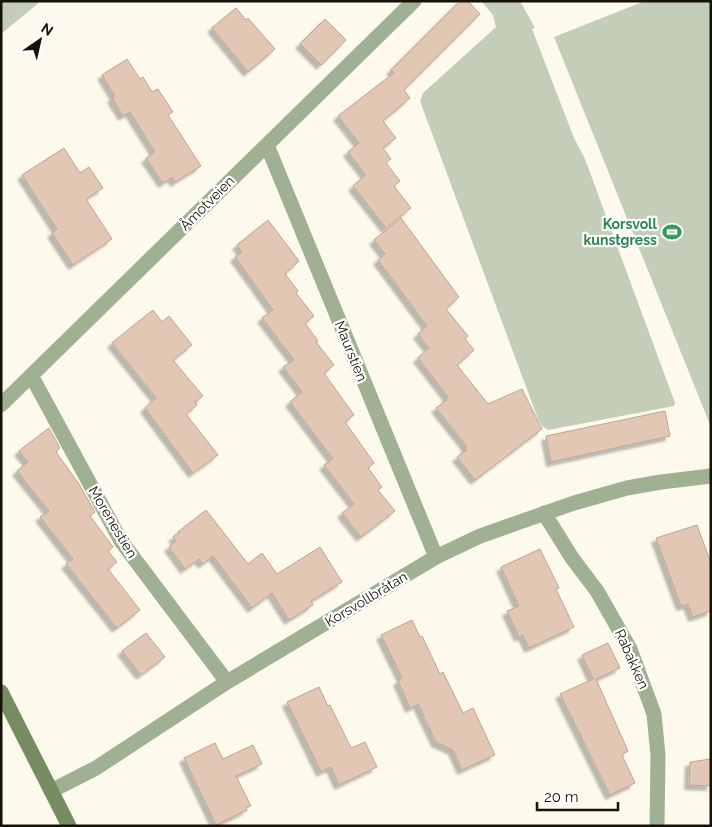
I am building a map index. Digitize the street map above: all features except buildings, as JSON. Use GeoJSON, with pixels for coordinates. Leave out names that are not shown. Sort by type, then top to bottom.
{"type":"FeatureCollection","features":[{"type":"Feature","properties":{"kind":"main road"},"geometry":{"type":"LineString","coordinates":[[1,692],[69,826]]}},
{"type":"Feature","properties":{"kind":"street","name":"Åmotveien"},"geometry":{"type":"LineString","coordinates":[[1,405],[32,377],[414,1]]}},
{"type":"Feature","properties":{"kind":"street","name":"Maurstien"},"geometry":{"type":"LineString","coordinates":[[267,144],[436,557]]}},
{"type":"Feature","properties":{"kind":"street","name":"Morenestien"},"geometry":{"type":"LineString","coordinates":[[32,377],[121,541],[227,682]]}},
{"type":"Feature","properties":{"kind":"street","name":"Korsvollbråtan"},"geometry":{"type":"LineString","coordinates":[[51,791],[96,768],[227,682],[436,557],[480,536],[544,513],[627,488],[711,476]]}},
{"type":"Feature","properties":{"kind":"street","name":"Rabakken"},"geometry":{"type":"LineString","coordinates":[[544,513],[572,558],[597,591],[630,649],[654,714],[658,755],[657,826]]}},
{"type":"Feature","properties":{"kind":"green space"},"geometry":{"type":"Polygon","coordinates":[[[1,1],[41,1],[1,34],[1,1]]]}},
{"type":"Feature","properties":{"kind":"green space"},"geometry":{"type":"Polygon","coordinates":[[[481,1],[520,1],[535,28],[532,29],[574,138],[585,159],[675,403],[674,406],[548,430],[542,426],[538,419],[420,101],[423,93],[496,27],[493,15],[481,1]]]}},
{"type":"Feature","properties":{"kind":"green space","name":"Korsvoll kunstgress"},"geometry":{"type":"Polygon","coordinates":[[[645,1],[711,1],[711,427],[554,37],[645,1]]]}},
{"type":"Feature","properties":{"kind":"place","name":"Korsvoll kunstgress"},"geometry":{"type":"Point","coordinates":[672,232]}}]}
